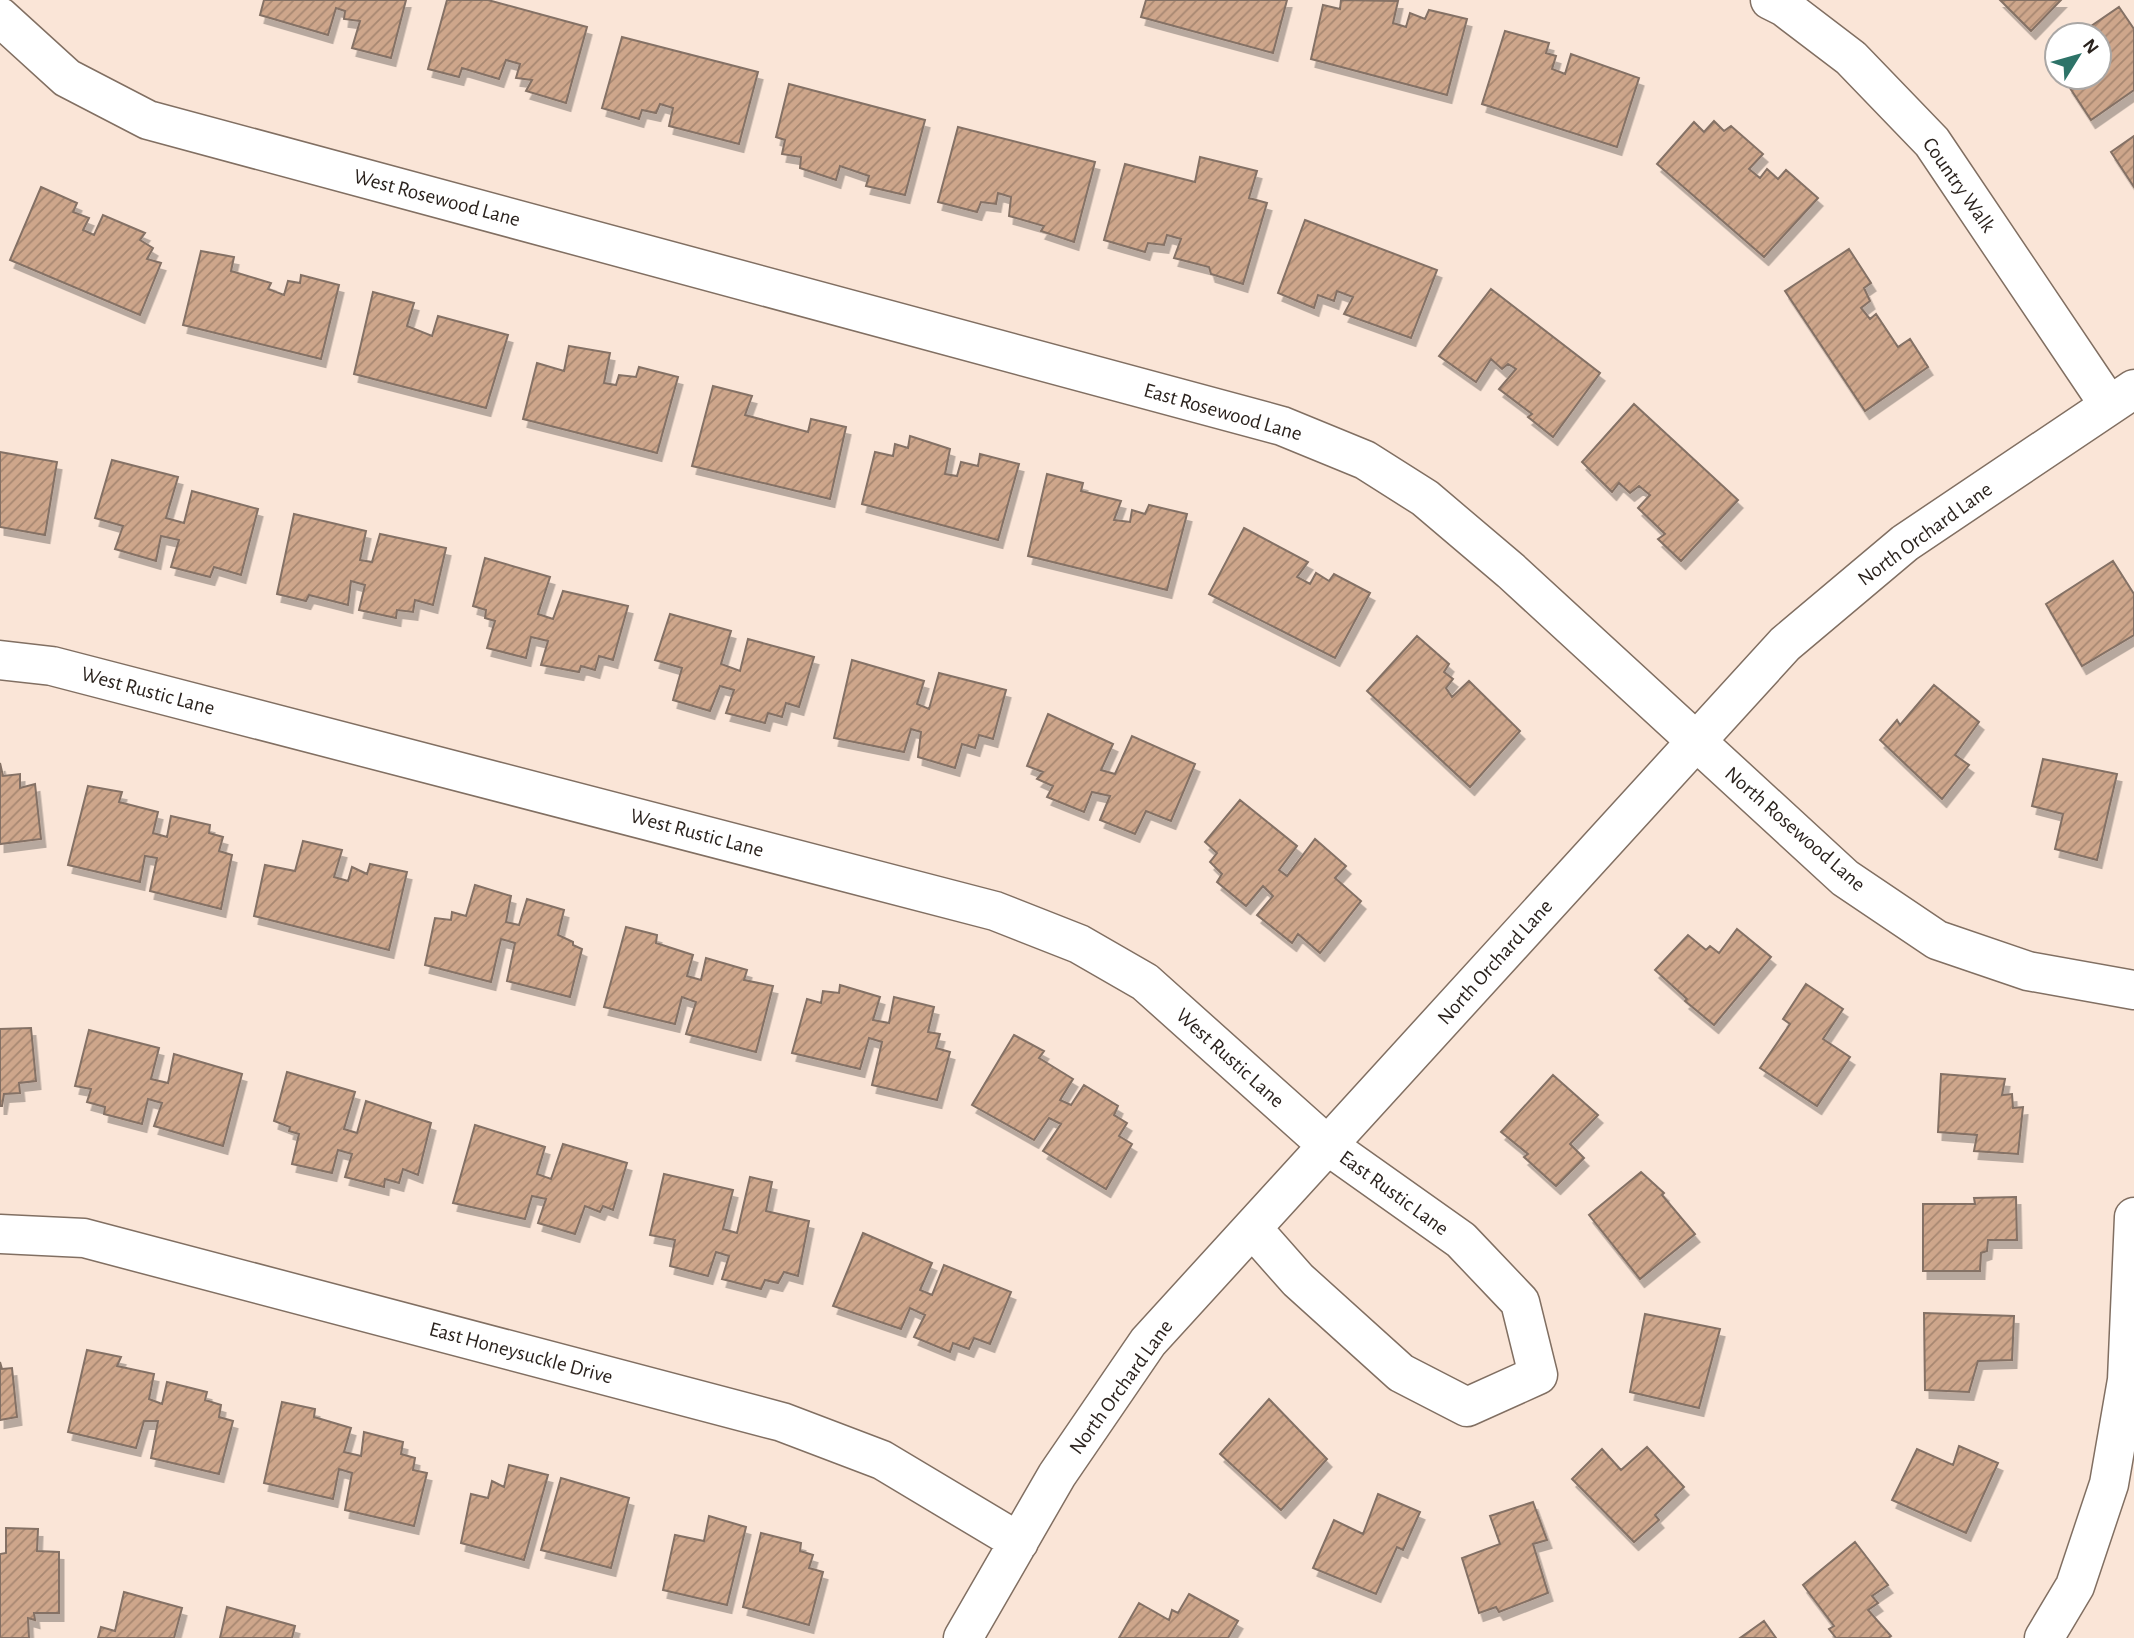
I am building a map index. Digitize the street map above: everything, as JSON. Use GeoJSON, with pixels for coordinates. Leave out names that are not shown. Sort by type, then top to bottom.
{"type":"FeatureCollection","features":[{"type":"Feature","properties":{"kind":"street","name":"Country Walk"},"geometry":{"type":"LineString","coordinates":[[1770,0],[1851,58],[1932,142],[2122,397]]}},
{"type":"Feature","properties":{"kind":"street","name":"West Rosewood Lane"},"geometry":{"type":"LineString","coordinates":[[0,17],[67,78],[148,120],[902,323]]}},
{"type":"Feature","properties":{"kind":"street","name":"East Rosewood Lane"},"geometry":{"type":"LineString","coordinates":[[902,323],[1282,426],[1365,460],[1424,498],[1463,530],[1696,741]]}},
{"type":"Feature","properties":{"kind":"street","name":"North Orchard Lane"},"geometry":{"type":"LineString","coordinates":[[963,1638],[1057,1475],[1148,1342],[1785,644],[1905,543],[2122,397]]}},
{"type":"Feature","properties":{"kind":"street","name":"West Rustic Lane"},"geometry":{"type":"LineString","coordinates":[[0,660],[52,666],[995,911],[1079,944],[1145,982],[1327,1145]]}},
{"type":"Feature","properties":{"kind":"street","name":"North Rosewood Lane"},"geometry":{"type":"LineString","coordinates":[[1696,741],[1845,878],[1937,940],[2028,971],[2134,990]]}},
{"type":"Feature","properties":{"kind":"street","name":"East Rustic Lane"},"geometry":{"type":"LineString","coordinates":[[1252,1228],[1298,1280],[1401,1373],[1467,1407],[1538,1375],[1520,1302],[1461,1240],[1327,1145]]}},
{"type":"Feature","properties":{"kind":"street"},"geometry":{"type":"LineString","coordinates":[[2044,1638],[2075,1586],[2122,1496],[2128,1406],[2134,1217]]}},
{"type":"Feature","properties":{"kind":"street","name":"East Honeysuckle Drive"},"geometry":{"type":"LineString","coordinates":[[0,1234],[84,1238],[782,1422],[882,1460],[1019,1542]]}},
{"type":"Feature","properties":{"kind":"building"},"geometry":{"type":"Polygon","coordinates":[[[264,0],[406,0],[391,58],[352,48],[360,21],[344,19],[345,11],[336,8],[328,35],[260,15],[264,0]]]}},
{"type":"Feature","properties":{"kind":"building"},"geometry":{"type":"Polygon","coordinates":[[[447,0],[488,0],[587,27],[566,103],[526,91],[532,80],[516,78],[520,64],[506,60],[499,79],[462,68],[459,77],[428,69],[447,0]]]}},
{"type":"Feature","properties":{"kind":"building"},"geometry":{"type":"Polygon","coordinates":[[[1146,0],[1287,0],[1273,53],[1141,17],[1146,0]]]}},
{"type":"Feature","properties":{"kind":"building"},"geometry":{"type":"Polygon","coordinates":[[[1341,0],[1398,1],[1393,23],[1406,27],[1410,13],[1425,19],[1429,10],[1467,19],[1447,95],[1311,59],[1323,5],[1340,9],[1341,0]]]}},
{"type":"Feature","properties":{"kind":"building"},"geometry":{"type":"Polygon","coordinates":[[[2000,0],[2061,0],[2031,31],[2000,0]]]}},
{"type":"Feature","properties":{"kind":"building"},"geometry":{"type":"Polygon","coordinates":[[[2119,7],[2134,29],[2134,90],[2091,120],[2072,91],[2113,91],[2113,21],[2098,21],[2119,7]]]}},
{"type":"Feature","properties":{"kind":"building"},"geometry":{"type":"Polygon","coordinates":[[[1505,31],[1549,43],[1546,53],[1556,56],[1552,69],[1565,74],[1571,54],[1639,78],[1617,147],[1482,104],[1505,31]]]}},
{"type":"Feature","properties":{"kind":"building"},"geometry":{"type":"Polygon","coordinates":[[[622,37],[758,72],[739,144],[669,126],[673,108],[660,104],[656,113],[642,110],[639,119],[602,108],[622,37]]]}},
{"type":"Feature","properties":{"kind":"building"},"geometry":{"type":"Polygon","coordinates":[[[789,84],[925,120],[905,195],[866,186],[869,176],[840,166],[836,180],[800,168],[801,157],[782,154],[785,140],[776,137],[789,84]]]}},
{"type":"Feature","properties":{"kind":"building"},"geometry":{"type":"Polygon","coordinates":[[[1714,121],[1724,131],[1731,126],[1763,154],[1749,169],[1760,178],[1767,169],[1778,179],[1786,170],[1818,198],[1764,257],[1657,164],[1694,122],[1704,132],[1714,121]]]}},
{"type":"Feature","properties":{"kind":"building"},"geometry":{"type":"Polygon","coordinates":[[[958,127],[1095,162],[1074,242],[1041,231],[1044,226],[1009,216],[1011,197],[998,193],[996,204],[981,202],[977,212],[938,202],[958,127]]]}},
{"type":"Feature","properties":{"kind":"building"},"geometry":{"type":"Polygon","coordinates":[[[2134,136],[2134,187],[2111,152],[2134,136]]]}},
{"type":"Feature","properties":{"kind":"building"},"geometry":{"type":"Polygon","coordinates":[[[1200,157],[1257,171],[1249,198],[1267,203],[1243,284],[1211,274],[1209,267],[1174,258],[1181,239],[1167,235],[1164,245],[1148,243],[1145,252],[1104,240],[1125,164],[1195,182],[1200,157]]]}},
{"type":"Feature","properties":{"kind":"building"},"geometry":{"type":"Polygon","coordinates":[[[41,187],[77,203],[73,212],[89,218],[83,230],[94,235],[103,215],[145,233],[140,240],[153,248],[147,259],[161,263],[140,315],[10,260],[41,187]]]}},
{"type":"Feature","properties":{"kind":"building"},"geometry":{"type":"Polygon","coordinates":[[[1305,220],[1437,270],[1411,338],[1344,314],[1353,297],[1337,291],[1334,301],[1318,295],[1314,308],[1278,293],[1305,220]]]}},
{"type":"Feature","properties":{"kind":"building"},"geometry":{"type":"Polygon","coordinates":[[[1849,249],[1871,283],[1864,288],[1870,301],[1861,308],[1870,319],[1876,314],[1898,347],[1910,339],[1928,367],[1865,411],[1785,291],[1849,249]]]}},
{"type":"Feature","properties":{"kind":"building"},"geometry":{"type":"Polygon","coordinates":[[[201,251],[234,257],[231,271],[271,283],[268,289],[284,295],[288,281],[300,283],[301,275],[339,285],[321,359],[183,325],[201,251]]]}},
{"type":"Feature","properties":{"kind":"building"},"geometry":{"type":"Polygon","coordinates":[[[1491,289],[1600,373],[1553,437],[1528,417],[1532,414],[1499,389],[1516,369],[1508,364],[1502,369],[1491,359],[1476,382],[1439,356],[1491,289]]]}},
{"type":"Feature","properties":{"kind":"building"},"geometry":{"type":"Polygon","coordinates":[[[373,292],[414,303],[407,326],[432,336],[438,316],[508,335],[486,408],[354,374],[373,292]]]}},
{"type":"Feature","properties":{"kind":"building"},"geometry":{"type":"Polygon","coordinates":[[[569,346],[610,353],[604,383],[616,385],[619,375],[636,377],[639,367],[678,377],[657,453],[523,419],[537,363],[564,371],[569,346]]]}},
{"type":"Feature","properties":{"kind":"building"},"geometry":{"type":"Polygon","coordinates":[[[713,386],[752,396],[745,415],[808,432],[811,419],[846,427],[830,499],[692,466],[713,386]]]}},
{"type":"Feature","properties":{"kind":"building"},"geometry":{"type":"Polygon","coordinates":[[[1634,404],[1738,500],[1681,561],[1658,539],[1665,534],[1638,508],[1650,495],[1639,486],[1630,493],[1619,483],[1612,492],[1582,462],[1634,404]]]}},
{"type":"Feature","properties":{"kind":"building"},"geometry":{"type":"Polygon","coordinates":[[[910,436],[950,449],[945,474],[957,476],[961,462],[978,466],[980,454],[1019,464],[998,540],[862,504],[875,452],[893,456],[895,444],[908,448],[910,436]]]}},
{"type":"Feature","properties":{"kind":"building"},"geometry":{"type":"Polygon","coordinates":[[[0,452],[57,462],[45,535],[0,527],[0,452]]]}},
{"type":"Feature","properties":{"kind":"building"},"geometry":{"type":"Polygon","coordinates":[[[112,460],[178,477],[166,518],[184,523],[192,491],[258,509],[241,575],[214,567],[210,577],[171,567],[179,540],[161,536],[156,561],[115,549],[123,526],[95,518],[112,460]]]}},
{"type":"Feature","properties":{"kind":"building"},"geometry":{"type":"Polygon","coordinates":[[[1047,474],[1083,483],[1081,491],[1121,501],[1114,520],[1130,522],[1132,510],[1145,514],[1149,505],[1187,514],[1167,590],[1028,556],[1047,474]]]}},
{"type":"Feature","properties":{"kind":"building"},"geometry":{"type":"Polygon","coordinates":[[[294,514],[366,531],[360,560],[372,562],[380,534],[446,548],[433,605],[415,600],[413,612],[397,610],[396,618],[359,610],[365,585],[351,581],[348,605],[309,595],[306,601],[277,594],[294,514]]]}},
{"type":"Feature","properties":{"kind":"building"},"geometry":{"type":"Polygon","coordinates":[[[1244,528],[1308,562],[1297,577],[1310,584],[1316,573],[1329,581],[1334,574],[1370,593],[1335,658],[1209,594],[1244,528]]]}},
{"type":"Feature","properties":{"kind":"building"},"geometry":{"type":"Polygon","coordinates":[[[485,558],[550,577],[538,614],[553,619],[563,591],[628,606],[613,660],[599,656],[595,670],[581,666],[579,672],[541,665],[548,641],[531,637],[526,658],[487,648],[495,621],[485,618],[486,610],[473,606],[485,558]]]}},
{"type":"Feature","properties":{"kind":"building"},"geometry":{"type":"Polygon","coordinates":[[[2113,561],[2134,594],[2134,635],[2082,666],[2046,604],[2113,561]]]}},
{"type":"Feature","properties":{"kind":"building"},"geometry":{"type":"Polygon","coordinates":[[[670,614],[731,631],[721,664],[740,671],[748,639],[814,657],[799,707],[786,703],[782,717],[768,713],[765,723],[726,713],[734,690],[720,686],[710,711],[673,700],[682,668],[655,660],[670,614]]]}},
{"type":"Feature","properties":{"kind":"building"},"geometry":{"type":"Polygon","coordinates":[[[1417,636],[1449,664],[1444,672],[1453,679],[1446,688],[1452,697],[1469,681],[1520,731],[1470,787],[1367,691],[1417,636]]]}},
{"type":"Feature","properties":{"kind":"building"},"geometry":{"type":"Polygon","coordinates":[[[852,660],[924,681],[917,704],[929,709],[939,673],[1006,690],[993,739],[979,735],[975,748],[962,744],[955,768],[918,757],[921,732],[911,729],[904,752],[834,738],[852,660]]]}},
{"type":"Feature","properties":{"kind":"building"},"geometry":{"type":"Polygon","coordinates":[[[1934,685],[1979,722],[1955,755],[1969,765],[1942,799],[1880,740],[1897,720],[1900,725],[1934,685]]]}},
{"type":"Feature","properties":{"kind":"building"},"geometry":{"type":"Polygon","coordinates":[[[1048,714],[1113,744],[1101,770],[1115,774],[1132,736],[1195,764],[1171,821],[1146,811],[1135,834],[1100,820],[1110,796],[1092,792],[1084,812],[1047,797],[1053,786],[1037,779],[1043,772],[1027,766],[1048,714]]]}},
{"type":"Feature","properties":{"kind":"building"},"geometry":{"type":"Polygon","coordinates":[[[2043,759],[2117,774],[2097,860],[2055,849],[2063,814],[2032,806],[2043,759]]]}},
{"type":"Feature","properties":{"kind":"building"},"geometry":{"type":"Polygon","coordinates":[[[0,763],[3,776],[20,774],[20,788],[35,784],[41,839],[0,844],[0,763]]]}},
{"type":"Feature","properties":{"kind":"building"},"geometry":{"type":"Polygon","coordinates":[[[88,786],[122,792],[119,802],[158,812],[153,833],[167,837],[171,816],[210,825],[209,833],[223,837],[219,851],[232,855],[221,909],[150,891],[157,858],[145,856],[140,882],[68,865],[88,786]]]}},
{"type":"Feature","properties":{"kind":"building"},"geometry":{"type":"Polygon","coordinates":[[[1240,800],[1297,846],[1279,870],[1287,876],[1315,839],[1346,866],[1335,878],[1361,901],[1320,953],[1298,934],[1292,943],[1257,915],[1273,896],[1263,886],[1246,906],[1217,882],[1222,874],[1210,862],[1217,853],[1205,842],[1240,800]]]}},
{"type":"Feature","properties":{"kind":"building"},"geometry":{"type":"Polygon","coordinates":[[[303,841],[342,850],[334,877],[348,881],[352,867],[367,874],[370,864],[407,872],[389,950],[254,916],[265,865],[295,871],[303,841]]]}},
{"type":"Feature","properties":{"kind":"building"},"geometry":{"type":"Polygon","coordinates":[[[475,885],[511,896],[506,922],[519,925],[527,899],[564,910],[558,935],[582,949],[570,997],[507,981],[515,943],[501,939],[491,982],[425,965],[435,918],[451,920],[452,912],[466,916],[475,885]]]}},
{"type":"Feature","properties":{"kind":"building"},"geometry":{"type":"Polygon","coordinates":[[[626,927],[657,935],[656,943],[693,955],[687,976],[701,980],[706,958],[747,970],[744,980],[773,986],[756,1052],[686,1034],[696,1002],[682,997],[675,1024],[604,1007],[626,927]]]}},
{"type":"Feature","properties":{"kind":"building"},"geometry":{"type":"Polygon","coordinates":[[[1737,929],[1771,957],[1714,1025],[1685,1001],[1687,999],[1655,970],[1688,935],[1706,950],[1710,946],[1719,953],[1737,929]]]}},
{"type":"Feature","properties":{"kind":"building"},"geometry":{"type":"Polygon","coordinates":[[[1806,984],[1843,1009],[1823,1039],[1850,1057],[1817,1106],[1760,1068],[1790,1024],[1783,1019],[1806,984]]]}},
{"type":"Feature","properties":{"kind":"building"},"geometry":{"type":"Polygon","coordinates":[[[840,985],[880,997],[873,1020],[889,1023],[894,997],[934,1007],[928,1032],[940,1034],[936,1048],[950,1052],[937,1100],[872,1085],[882,1042],[869,1038],[860,1069],[792,1053],[807,999],[821,1003],[823,991],[839,993],[840,985]]]}},
{"type":"Feature","properties":{"kind":"building"},"geometry":{"type":"Polygon","coordinates":[[[31,1028],[36,1081],[19,1083],[20,1093],[4,1094],[0,1106],[0,1029],[31,1028]]]}},
{"type":"Feature","properties":{"kind":"building"},"geometry":{"type":"Polygon","coordinates":[[[89,1030],[159,1048],[151,1079],[168,1083],[174,1054],[242,1074],[223,1146],[154,1126],[162,1103],[148,1099],[142,1124],[104,1114],[105,1107],[87,1102],[91,1089],[75,1086],[89,1030]]]}},
{"type":"Feature","properties":{"kind":"building"},"geometry":{"type":"Polygon","coordinates":[[[1014,1035],[1044,1051],[1039,1058],[1073,1079],[1060,1100],[1071,1105],[1084,1085],[1118,1106],[1114,1115],[1127,1123],[1119,1136],[1132,1144],[1106,1189],[1043,1151],[1061,1124],[1049,1118],[1034,1140],[972,1105],[1014,1035]]]}},
{"type":"Feature","properties":{"kind":"building"},"geometry":{"type":"Polygon","coordinates":[[[287,1072],[355,1092],[344,1129],[357,1133],[366,1101],[431,1123],[418,1175],[403,1169],[399,1183],[385,1179],[384,1187],[345,1177],[352,1154],[338,1150],[332,1173],[292,1164],[299,1134],[274,1121],[287,1072]]]}},
{"type":"Feature","properties":{"kind":"building"},"geometry":{"type":"Polygon","coordinates":[[[1941,1074],[2005,1079],[2002,1095],[2012,1094],[2013,1108],[2023,1107],[2018,1154],[1974,1151],[1977,1135],[1938,1132],[1941,1074]]]}},
{"type":"Feature","properties":{"kind":"building"},"geometry":{"type":"Polygon","coordinates":[[[1553,1075],[1598,1115],[1570,1144],[1584,1158],[1556,1186],[1524,1157],[1528,1154],[1501,1132],[1553,1075]]]}},
{"type":"Feature","properties":{"kind":"building"},"geometry":{"type":"Polygon","coordinates":[[[475,1125],[545,1147],[537,1174],[551,1179],[563,1144],[627,1163],[613,1210],[603,1206],[600,1212],[585,1206],[575,1234],[538,1223],[546,1199],[532,1196],[525,1219],[453,1203],[475,1125]]]}},
{"type":"Feature","properties":{"kind":"building"},"geometry":{"type":"Polygon","coordinates":[[[1641,1172],[1664,1193],[1662,1195],[1695,1234],[1640,1279],[1589,1215],[1641,1172]]]}},
{"type":"Feature","properties":{"kind":"building"},"geometry":{"type":"Polygon","coordinates":[[[664,1174],[733,1190],[723,1229],[737,1233],[750,1177],[772,1182],[766,1211],[809,1221],[798,1276],[784,1272],[778,1283],[765,1280],[761,1289],[722,1279],[729,1256],[716,1252],[708,1276],[670,1266],[675,1240],[650,1235],[664,1174]]]}},
{"type":"Feature","properties":{"kind":"building"},"geometry":{"type":"Polygon","coordinates":[[[2016,1197],[2017,1240],[1988,1240],[1987,1251],[1981,1253],[1980,1271],[1923,1271],[1923,1204],[1975,1204],[1974,1198],[2016,1197]]]}},
{"type":"Feature","properties":{"kind":"building"},"geometry":{"type":"Polygon","coordinates":[[[863,1233],[932,1263],[920,1290],[932,1295],[944,1265],[1011,1292],[990,1344],[974,1338],[969,1349],[953,1343],[950,1352],[914,1337],[925,1315],[910,1308],[901,1329],[833,1306],[863,1233]]]}},
{"type":"Feature","properties":{"kind":"building"},"geometry":{"type":"Polygon","coordinates":[[[1924,1313],[2014,1316],[2012,1360],[1978,1361],[1969,1392],[1925,1390],[1924,1313]]]}},
{"type":"Feature","properties":{"kind":"building"},"geometry":{"type":"Polygon","coordinates":[[[1645,1314],[1720,1329],[1699,1408],[1630,1392],[1645,1314]]]}},
{"type":"Feature","properties":{"kind":"building"},"geometry":{"type":"Polygon","coordinates":[[[87,1350],[121,1357],[117,1366],[154,1374],[149,1399],[162,1404],[167,1382],[207,1392],[205,1400],[221,1405],[219,1417],[233,1421],[219,1474],[151,1458],[158,1421],[144,1421],[136,1448],[68,1432],[87,1350]]]}},
{"type":"Feature","properties":{"kind":"building"},"geometry":{"type":"Polygon","coordinates":[[[0,1362],[2,1369],[12,1368],[17,1417],[0,1420],[0,1362]]]}},
{"type":"Feature","properties":{"kind":"building"},"geometry":{"type":"Polygon","coordinates":[[[1269,1399],[1327,1459],[1281,1510],[1220,1454],[1269,1399]]]}},
{"type":"Feature","properties":{"kind":"building"},"geometry":{"type":"Polygon","coordinates":[[[282,1402],[315,1409],[314,1417],[351,1428],[344,1452],[361,1456],[364,1432],[403,1442],[401,1454],[415,1458],[413,1470],[427,1473],[414,1526],[345,1510],[352,1473],[339,1469],[333,1499],[264,1483],[282,1402]]]}},
{"type":"Feature","properties":{"kind":"building"},"geometry":{"type":"Polygon","coordinates":[[[1959,1446],[1998,1463],[1966,1533],[1892,1500],[1917,1449],[1953,1465],[1959,1446]]]}},
{"type":"Feature","properties":{"kind":"building"},"geometry":{"type":"Polygon","coordinates":[[[1647,1447],[1684,1487],[1655,1515],[1659,1520],[1634,1542],[1572,1479],[1602,1449],[1621,1470],[1647,1447]]]}},
{"type":"Feature","properties":{"kind":"building"},"geometry":{"type":"Polygon","coordinates":[[[509,1465],[548,1475],[524,1560],[461,1543],[471,1494],[488,1498],[492,1481],[504,1487],[509,1465]]]}},
{"type":"Feature","properties":{"kind":"building"},"geometry":{"type":"Polygon","coordinates":[[[561,1478],[629,1498],[611,1568],[541,1550],[561,1478]]]}},
{"type":"Feature","properties":{"kind":"building"},"geometry":{"type":"Polygon","coordinates":[[[1378,1494],[1420,1512],[1403,1550],[1397,1547],[1376,1594],[1313,1568],[1334,1520],[1363,1534],[1378,1494]]]}},
{"type":"Feature","properties":{"kind":"building"},"geometry":{"type":"Polygon","coordinates":[[[1533,1502],[1547,1540],[1533,1544],[1548,1593],[1499,1612],[1496,1607],[1479,1613],[1462,1558],[1500,1544],[1490,1516],[1533,1502]]]}},
{"type":"Feature","properties":{"kind":"building"},"geometry":{"type":"Polygon","coordinates":[[[709,1516],[746,1527],[727,1605],[663,1590],[675,1535],[704,1541],[709,1516]]]}},
{"type":"Feature","properties":{"kind":"building"},"geometry":{"type":"Polygon","coordinates":[[[6,1528],[38,1529],[37,1551],[59,1552],[59,1613],[34,1613],[35,1620],[28,1618],[29,1638],[0,1638],[0,1554],[6,1553],[6,1528]]]}},
{"type":"Feature","properties":{"kind":"building"},"geometry":{"type":"Polygon","coordinates":[[[761,1533],[801,1543],[800,1551],[813,1555],[809,1568],[823,1572],[809,1625],[743,1607],[761,1533]]]}},
{"type":"Feature","properties":{"kind":"building"},"geometry":{"type":"Polygon","coordinates":[[[1855,1542],[1888,1585],[1872,1596],[1878,1603],[1868,1610],[1891,1636],[1888,1638],[1836,1638],[1829,1629],[1834,1626],[1803,1585],[1855,1542]]]}},
{"type":"Feature","properties":{"kind":"building"},"geometry":{"type":"Polygon","coordinates":[[[124,1592],[182,1608],[174,1638],[98,1638],[101,1627],[115,1631],[124,1592]]]}},
{"type":"Feature","properties":{"kind":"building"},"geometry":{"type":"Polygon","coordinates":[[[1189,1594],[1238,1621],[1228,1638],[1119,1638],[1139,1603],[1169,1620],[1172,1610],[1178,1613],[1189,1594]]]}},
{"type":"Feature","properties":{"kind":"building"},"geometry":{"type":"Polygon","coordinates":[[[227,1607],[295,1626],[292,1638],[220,1638],[227,1607]]]}},
{"type":"Feature","properties":{"kind":"building"},"geometry":{"type":"Polygon","coordinates":[[[1764,1621],[1776,1638],[1740,1638],[1764,1621]]]}}]}
